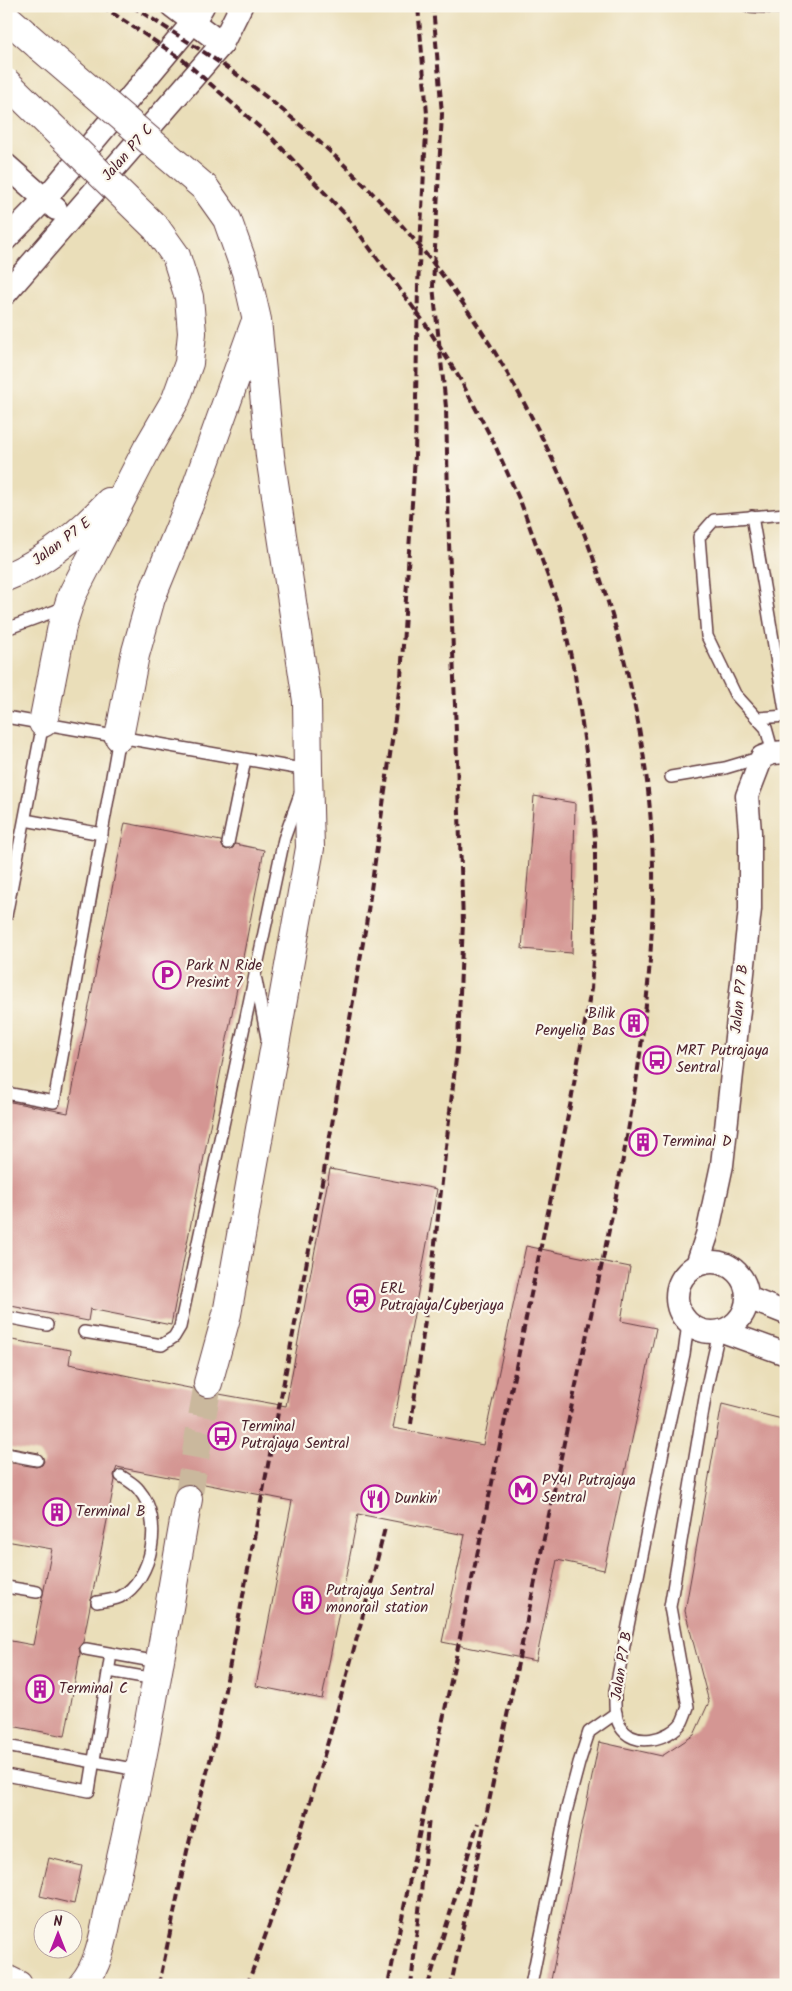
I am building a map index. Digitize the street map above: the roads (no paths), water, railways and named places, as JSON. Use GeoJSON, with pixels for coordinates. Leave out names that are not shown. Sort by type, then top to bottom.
{"type":"FeatureCollection","features":[{"type":"Feature","properties":{"kind":"street"},"geometry":{"type":"LineString","coordinates":[[172,6],[199,14],[222,44]]}},
{"type":"Feature","properties":{"kind":"street","name":"Jalan P7 C"},"geometry":{"type":"LineString","coordinates":[[6,293],[222,44],[241,6]]}},
{"type":"Feature","properties":{"kind":"street"},"geometry":{"type":"LineString","coordinates":[[6,238],[45,199],[199,14]]}},
{"type":"Feature","properties":{"kind":"street"},"geometry":{"type":"LineString","coordinates":[[6,17],[204,188],[226,219],[246,272],[257,320],[270,456],[307,701],[310,848],[290,964],[270,1058],[226,1314],[208,1383]]}},
{"type":"Feature","properties":{"kind":"street"},"geometry":{"type":"LineString","coordinates":[[6,25],[38,46]]}},
{"type":"Feature","properties":{"kind":"street"},"geometry":{"type":"LineString","coordinates":[[6,82],[156,228],[176,256],[189,297],[192,333],[188,363],[176,399],[147,449],[85,567],[68,606],[62,626],[43,723]]}},
{"type":"Feature","properties":{"kind":"street"},"geometry":{"type":"LineString","coordinates":[[6,166],[70,221]]}},
{"type":"Feature","properties":{"kind":"street"},"geometry":{"type":"LineString","coordinates":[[119,737],[135,654],[151,598],[198,485],[257,320]]}},
{"type":"Feature","properties":{"kind":"street","name":"Jalan P7 E"},"geometry":{"type":"LineString","coordinates":[[6,577],[23,570],[50,553],[88,525],[114,498],[147,449]]}},
{"type":"Feature","properties":{"kind":"street","name":"Jalan P7 B"},"geometry":{"type":"LineString","coordinates":[[688,1323],[677,1303],[678,1288],[685,1274],[697,1265],[707,1235],[722,1165],[750,908],[750,832],[746,796],[774,754]]}},
{"type":"Feature","properties":{"kind":"street"},"geometry":{"type":"LineString","coordinates":[[688,1323],[703,1331],[720,1331],[730,1328],[743,1315],[748,1298],[746,1284],[738,1272],[726,1264],[712,1261],[697,1265]]}},
{"type":"Feature","properties":{"kind":"street"},"geometry":{"type":"LineString","coordinates":[[748,1298],[786,1313]]}},
{"type":"Feature","properties":{"kind":"street"},"geometry":{"type":"LineString","coordinates":[[720,1331],[786,1354]]}},
{"type":"Feature","properties":{"kind":"street"},"geometry":{"type":"LineString","coordinates":[[82,1985],[90,1977],[100,1946],[120,1864],[188,1499]]}},
{"type":"Feature","properties":{"kind":"street"},"geometry":{"type":"LineString","coordinates":[[6,1979],[18,1985]]}},
{"type":"Feature","properties":{"kind":"lane"},"geometry":{"type":"LineString","coordinates":[[748,6],[786,8]]}},
{"type":"Feature","properties":{"kind":"lane"},"geometry":{"type":"LineString","coordinates":[[671,777],[725,768],[774,754],[766,728],[735,694],[707,636],[699,537],[714,520],[786,514]]}},
{"type":"Feature","properties":{"kind":"lane"},"geometry":{"type":"LineString","coordinates":[[752,516],[786,716],[758,718]]}},
{"type":"Feature","properties":{"kind":"lane"},"geometry":{"type":"LineString","coordinates":[[6,629],[68,606]]}},
{"type":"Feature","properties":{"kind":"lane"},"geometry":{"type":"LineString","coordinates":[[6,717],[308,770],[284,838],[180,1326],[174,1337],[162,1345],[84,1332]]}},
{"type":"Feature","properties":{"kind":"lane"},"geometry":{"type":"LineString","coordinates":[[6,916],[43,723]]}},
{"type":"Feature","properties":{"kind":"lane"},"geometry":{"type":"LineString","coordinates":[[6,1093],[54,1102],[119,737]]}},
{"type":"Feature","properties":{"kind":"lane"},"geometry":{"type":"LineString","coordinates":[[228,843],[246,760]]}},
{"type":"Feature","properties":{"kind":"lane"},"geometry":{"type":"LineString","coordinates":[[25,820],[102,834]]}},
{"type":"Feature","properties":{"kind":"lane"},"geometry":{"type":"LineString","coordinates":[[255,974],[270,1058]]}},
{"type":"Feature","properties":{"kind":"lane"},"geometry":{"type":"LineString","coordinates":[[6,1317],[47,1325]]}},
{"type":"Feature","properties":{"kind":"lane","name":"Jalan P7 B"},"geometry":{"type":"LineString","coordinates":[[688,1323],[684,1354],[615,1691],[616,1713],[621,1728],[632,1736],[648,1740],[665,1736],[681,1722],[688,1707],[670,1607],[707,1386],[720,1331]]}},
{"type":"Feature","properties":{"kind":"lane"},"geometry":{"type":"LineString","coordinates":[[6,1454],[37,1460]]}},
{"type":"Feature","properties":{"kind":"lane"},"geometry":{"type":"LineString","coordinates":[[97,1602],[119,1597],[133,1586],[145,1570],[151,1553],[150,1510],[139,1490],[121,1476]]}},
{"type":"Feature","properties":{"kind":"lane"},"geometry":{"type":"LineString","coordinates":[[6,1587],[37,1592]]}},
{"type":"Feature","properties":{"kind":"lane"},"geometry":{"type":"LineString","coordinates":[[86,1649],[111,1654],[156,1671]]}},
{"type":"Feature","properties":{"kind":"lane"},"geometry":{"type":"LineString","coordinates":[[6,1775],[89,1791],[111,1654]]}},
{"type":"Feature","properties":{"kind":"lane"},"geometry":{"type":"LineString","coordinates":[[108,1671],[156,1671]]}},
{"type":"Feature","properties":{"kind":"lane"},"geometry":{"type":"LineString","coordinates":[[531,1985],[566,1812],[579,1763],[589,1732],[616,1713]]}},
{"type":"Feature","properties":{"kind":"lane"},"geometry":{"type":"LineString","coordinates":[[6,1746],[138,1770]]}},
{"type":"Feature","properties":{"kind":"tunnel"},"geometry":{"type":"LineString","coordinates":[[188,1499],[208,1383]]}},
{"type":"Feature","properties":{"kind":"railway"},"geometry":{"type":"LineString","coordinates":[[102,6],[183,60],[272,138],[344,213],[426,325],[460,379],[493,441],[521,503],[562,615],[575,675],[591,787],[595,839],[595,932],[591,989],[570,1106],[388,1985]]}},
{"type":"Feature","properties":{"kind":"railway"},"geometry":{"type":"LineString","coordinates":[[132,6],[243,79],[310,133],[373,193],[392,214],[463,304],[511,379],[553,460],[588,544],[617,631],[637,720],[650,808],[653,894],[644,1023],[635,1087],[612,1214],[451,1985]]}},
{"type":"Feature","properties":{"kind":"railway"},"geometry":{"type":"LineString","coordinates":[[159,1985],[187,1851],[216,1737],[323,1177],[366,925],[401,677],[415,456],[418,285],[427,114],[418,6]]}},
{"type":"Feature","properties":{"kind":"railway"},"geometry":{"type":"LineString","coordinates":[[411,1424],[433,1261],[458,1041],[463,922],[446,407],[433,286],[442,114],[433,6]]}},
{"type":"Feature","properties":{"kind":"railway"},"geometry":{"type":"LineString","coordinates":[[247,1985],[306,1816],[340,1701],[385,1528]]}},
{"type":"Feature","properties":{"kind":"railway"},"geometry":{"type":"LineString","coordinates":[[411,1985],[429,1818]]}},
{"type":"Feature","properties":{"kind":"railway"},"geometry":{"type":"LineString","coordinates":[[428,1985],[478,1823]]}},
{"type":"Feature","properties":{"kind":"place","name":"Park N Ride Presint 7"},"geometry":{"type":"Point","coordinates":[167,975]}},
{"type":"Feature","properties":{"kind":"place","name":"Bilik Penyelia Bas"},"geometry":{"type":"Point","coordinates":[634,1023]}},
{"type":"Feature","properties":{"kind":"place","name":"MRT Putrajaya Sentral"},"geometry":{"type":"Point","coordinates":[657,1060]}},
{"type":"Feature","properties":{"kind":"place","name":"Terminal D"},"geometry":{"type":"Point","coordinates":[643,1142]}},
{"type":"Feature","properties":{"kind":"place","name":"ERL Putrajaya/Cyberjaya"},"geometry":{"type":"Point","coordinates":[361,1298]}},
{"type":"Feature","properties":{"kind":"place","name":"Terminal Putrajaya Sentral"},"geometry":{"type":"Point","coordinates":[222,1436]}},
{"type":"Feature","properties":{"kind":"place","name":"PY41 Putrajaya Sentral"},"geometry":{"type":"Point","coordinates":[523,1490]}},
{"type":"Feature","properties":{"kind":"place","name":"Dunkin'"},"geometry":{"type":"Point","coordinates":[375,1499]}},
{"type":"Feature","properties":{"kind":"place","name":"Terminal B"},"geometry":{"type":"Point","coordinates":[57,1512]}},
{"type":"Feature","properties":{"kind":"place","name":"Putrajaya Sentral monorail station"},"geometry":{"type":"Point","coordinates":[307,1600]}},
{"type":"Feature","properties":{"kind":"place","name":"Terminal C"},"geometry":{"type":"Point","coordinates":[40,1689]}}]}
